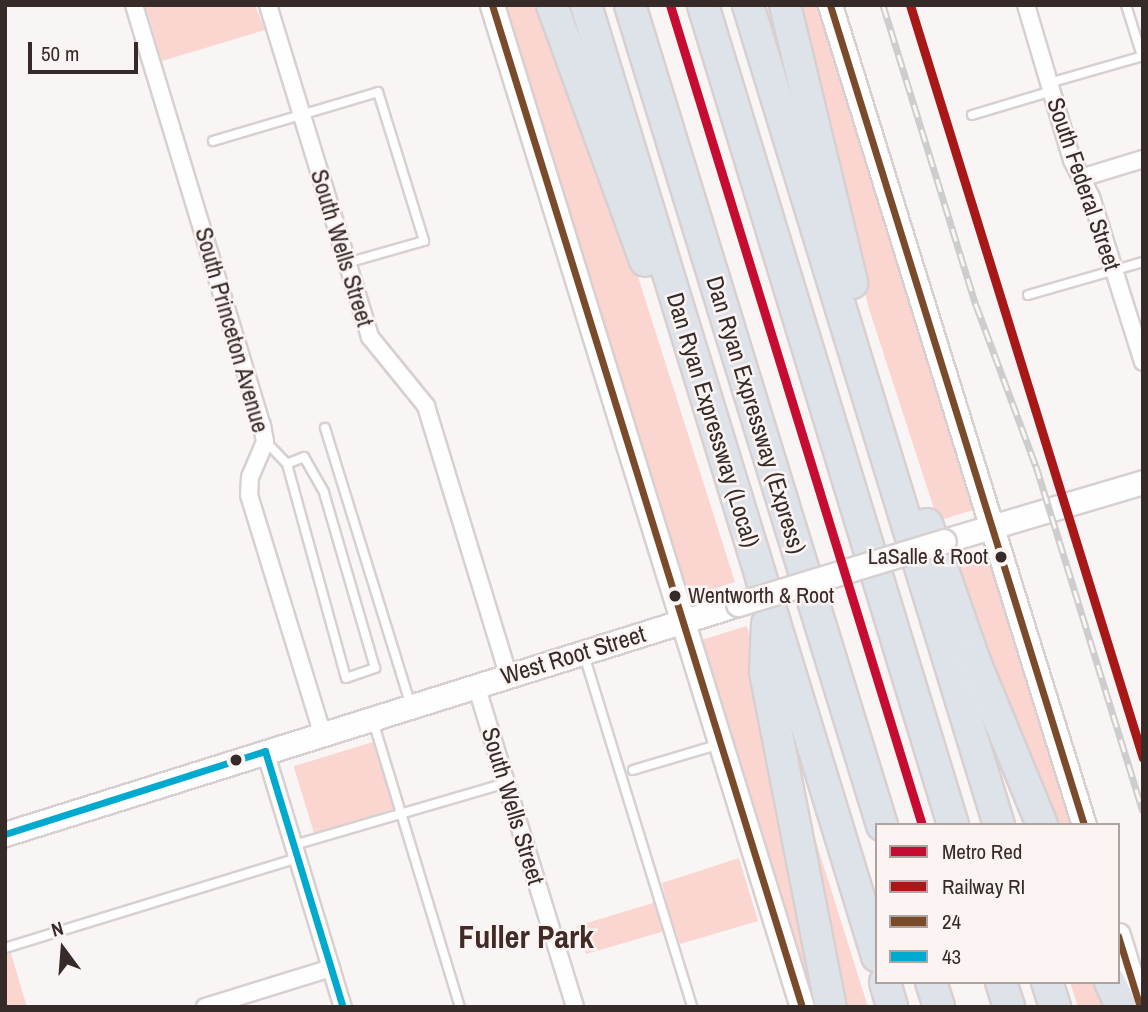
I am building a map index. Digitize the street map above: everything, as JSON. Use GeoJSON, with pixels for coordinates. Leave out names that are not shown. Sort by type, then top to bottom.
{"type":"FeatureCollection","features":[{"type":"Feature","properties":{"kind":"highway"},"geometry":{"type":"LineString","coordinates":[[552,5],[651,277],[702,380]]}},
{"type":"Feature","properties":{"kind":"highway","name":"Dan Ryan Expressway (Local)"},"geometry":{"type":"LineString","coordinates":[[586,5],[875,950]]}},
{"type":"Feature","properties":{"kind":"highway","name":"Dan Ryan Expressway (Express)"},"geometry":{"type":"LineString","coordinates":[[631,5],[881,823]]}},
{"type":"Feature","properties":{"kind":"highway"},"geometry":{"type":"LineString","coordinates":[[703,5],[952,823]]}},
{"type":"Feature","properties":{"kind":"highway"},"geometry":{"type":"LineString","coordinates":[[748,5],[998,823]]}},
{"type":"Feature","properties":{"kind":"highway"},"geometry":{"type":"LineString","coordinates":[[785,5],[855,296],[858,364]]}},
{"type":"Feature","properties":{"kind":"highway"},"geometry":{"type":"LineString","coordinates":[[877,429],[918,499],[974,659],[1041,823]]}},
{"type":"Feature","properties":{"kind":"highway"},"geometry":{"type":"LineString","coordinates":[[768,602],[765,672],[831,1007]]}},
{"type":"Feature","properties":{"kind":"highway"},"geometry":{"type":"LineString","coordinates":[[886,984],[892,1007]]}},
{"type":"Feature","properties":{"kind":"highway"},"geometry":{"type":"LineString","coordinates":[[932,984],[939,1007]]}},
{"type":"Feature","properties":{"kind":"highway"},"geometry":{"type":"LineString","coordinates":[[1002,984],[1009,1007]]}},
{"type":"Feature","properties":{"kind":"highway"},"geometry":{"type":"LineString","coordinates":[[1048,984],[1055,1007]]}},
{"type":"Feature","properties":{"kind":"highway"},"geometry":{"type":"LineString","coordinates":[[1111,984],[1121,1007]]}},
{"type":"Feature","properties":{"kind":"main road"},"geometry":{"type":"LineString","coordinates":[[492,5],[802,1007]]}},
{"type":"Feature","properties":{"kind":"main road"},"geometry":{"type":"LineString","coordinates":[[830,5],[1083,823]]}},
{"type":"Feature","properties":{"kind":"main road","name":"West Root Street"},"geometry":{"type":"LineString","coordinates":[[5,834],[682,621],[1143,482]]}},
{"type":"Feature","properties":{"kind":"main road"},"geometry":{"type":"LineString","coordinates":[[1120,942],[1140,1007]]}},
{"type":"Feature","properties":{"kind":"street","name":"South Princeton Avenue"},"geometry":{"type":"LineString","coordinates":[[134,5],[265,442],[250,477],[249,495],[322,733]]}},
{"type":"Feature","properties":{"kind":"street","name":"South Wells Street"},"geometry":{"type":"LineString","coordinates":[[268,5],[370,337],[426,406],[508,675]]}},
{"type":"Feature","properties":{"kind":"street","name":"South Federal Street"},"geometry":{"type":"LineString","coordinates":[[1026,5],[1050,87],[1143,362]]}},
{"type":"Feature","properties":{"kind":"street"},"geometry":{"type":"LineString","coordinates":[[1081,178],[1143,159]]}},
{"type":"Feature","properties":{"kind":"street","name":"South Wells Street"},"geometry":{"type":"LineString","coordinates":[[476,685],[575,1007]]}},
{"type":"Feature","properties":{"kind":"street"},"geometry":{"type":"LineString","coordinates":[[265,751],[343,1007]]}},
{"type":"Feature","properties":{"kind":"street"},"geometry":{"type":"LineString","coordinates":[[205,1007],[331,968]]}},
{"type":"Feature","properties":{"kind":"lane"},"geometry":{"type":"LineString","coordinates":[[972,115],[1142,56],[1126,5]]}},
{"type":"Feature","properties":{"kind":"lane"},"geometry":{"type":"LineString","coordinates":[[213,141],[378,92],[424,241],[347,263]]}},
{"type":"Feature","properties":{"kind":"lane"},"geometry":{"type":"LineString","coordinates":[[1028,295],[1143,262]]}},
{"type":"Feature","properties":{"kind":"lane"},"geometry":{"type":"LineString","coordinates":[[325,428],[411,706]]}},
{"type":"Feature","properties":{"kind":"lane"},"geometry":{"type":"LineString","coordinates":[[265,442],[287,464],[296,509],[346,678],[375,667],[324,492],[304,457],[287,464]]}},
{"type":"Feature","properties":{"kind":"lane"},"geometry":{"type":"LineString","coordinates":[[583,652],[692,1007]]}},
{"type":"Feature","properties":{"kind":"lane"},"geometry":{"type":"LineString","coordinates":[[372,718],[460,1007]]}},
{"type":"Feature","properties":{"kind":"lane"},"geometry":{"type":"LineString","coordinates":[[633,770],[720,744]]}},
{"type":"Feature","properties":{"kind":"lane"},"geometry":{"type":"LineString","coordinates":[[5,948],[401,813],[506,783]]}},
{"type":"Feature","properties":{"kind":"shaded area"},"geometry":{"type":"Polygon","coordinates":[[[145,5],[255,5],[265,30],[162,61],[145,5]]]}},
{"type":"Feature","properties":{"kind":"shaded area"},"geometry":{"type":"Polygon","coordinates":[[[504,5],[542,5],[607,179],[735,582],[690,596],[684,591],[504,5]]]}},
{"type":"Feature","properties":{"kind":"shaded area"},"geometry":{"type":"Polygon","coordinates":[[[794,5],[819,5],[976,509],[938,521],[869,309],[794,5]]]}},
{"type":"Feature","properties":{"kind":"shaded area"},"geometry":{"type":"Polygon","coordinates":[[[989,552],[1072,823],[1051,823],[951,564],[989,552]]]}},
{"type":"Feature","properties":{"kind":"shaded area"},"geometry":{"type":"Polygon","coordinates":[[[747,626],[823,1007],[812,1007],[698,641],[747,626]]]}},
{"type":"Feature","properties":{"kind":"shaded area"},"geometry":{"type":"Polygon","coordinates":[[[373,742],[393,809],[314,833],[294,766],[373,742]]]}},
{"type":"Feature","properties":{"kind":"shaded area"},"geometry":{"type":"Polygon","coordinates":[[[802,797],[868,1007],[839,1007],[802,797]]]}},
{"type":"Feature","properties":{"kind":"shaded area"},"geometry":{"type":"Polygon","coordinates":[[[739,858],[758,921],[680,944],[675,928],[586,954],[577,926],[666,899],[662,883],[739,858]]]}},
{"type":"Feature","properties":{"kind":"shaded area"},"geometry":{"type":"Polygon","coordinates":[[[11,953],[27,1007],[5,1007],[5,955],[11,953]]]}},
{"type":"Feature","properties":{"kind":"shaded area"},"geometry":{"type":"Polygon","coordinates":[[[1071,984],[1101,984],[1110,1007],[1078,1007],[1071,984]]]}},
{"type":"Feature","properties":{"kind":"railway"},"geometry":{"type":"LineString","coordinates":[[883,5],[976,305],[1036,466],[1143,812]]}},
{"type":"Feature","properties":{"kind":"metro line","name":"Red"},"geometry":{"type":"LineString","coordinates":[[670,5],[921,823]]}},
{"type":"Feature","properties":{"kind":"rail line","name":"RI"},"geometry":{"type":"LineString","coordinates":[[910,5],[1143,758]]}},
{"type":"Feature","properties":{"kind":"transit line","name":"24"},"geometry":{"type":"LineString","coordinates":[[492,5],[802,1007]]}},
{"type":"Feature","properties":{"kind":"transit line","name":"24"},"geometry":{"type":"LineString","coordinates":[[830,5],[1083,823]]}},
{"type":"Feature","properties":{"kind":"transit line","name":"43"},"geometry":{"type":"LineString","coordinates":[[265,751],[343,1007]]}},
{"type":"Feature","properties":{"kind":"transit line","name":"43"},"geometry":{"type":"LineString","coordinates":[[5,834],[265,751]]}},
{"type":"Feature","properties":{"kind":"transit line","name":"24"},"geometry":{"type":"LineString","coordinates":[[1120,942],[1140,1007]]}},
{"type":"Feature","properties":{"kind":"place","name":"LaSalle & Root"},"geometry":{"type":"Point","coordinates":[1001,557]}},
{"type":"Feature","properties":{"kind":"place","name":"Wentworth & Root"},"geometry":{"type":"Point","coordinates":[675,596]}},
{"type":"Feature","properties":{"kind":"district","name":"Fuller Park"},"geometry":{"type":"Point","coordinates":[526,937]}}]}
